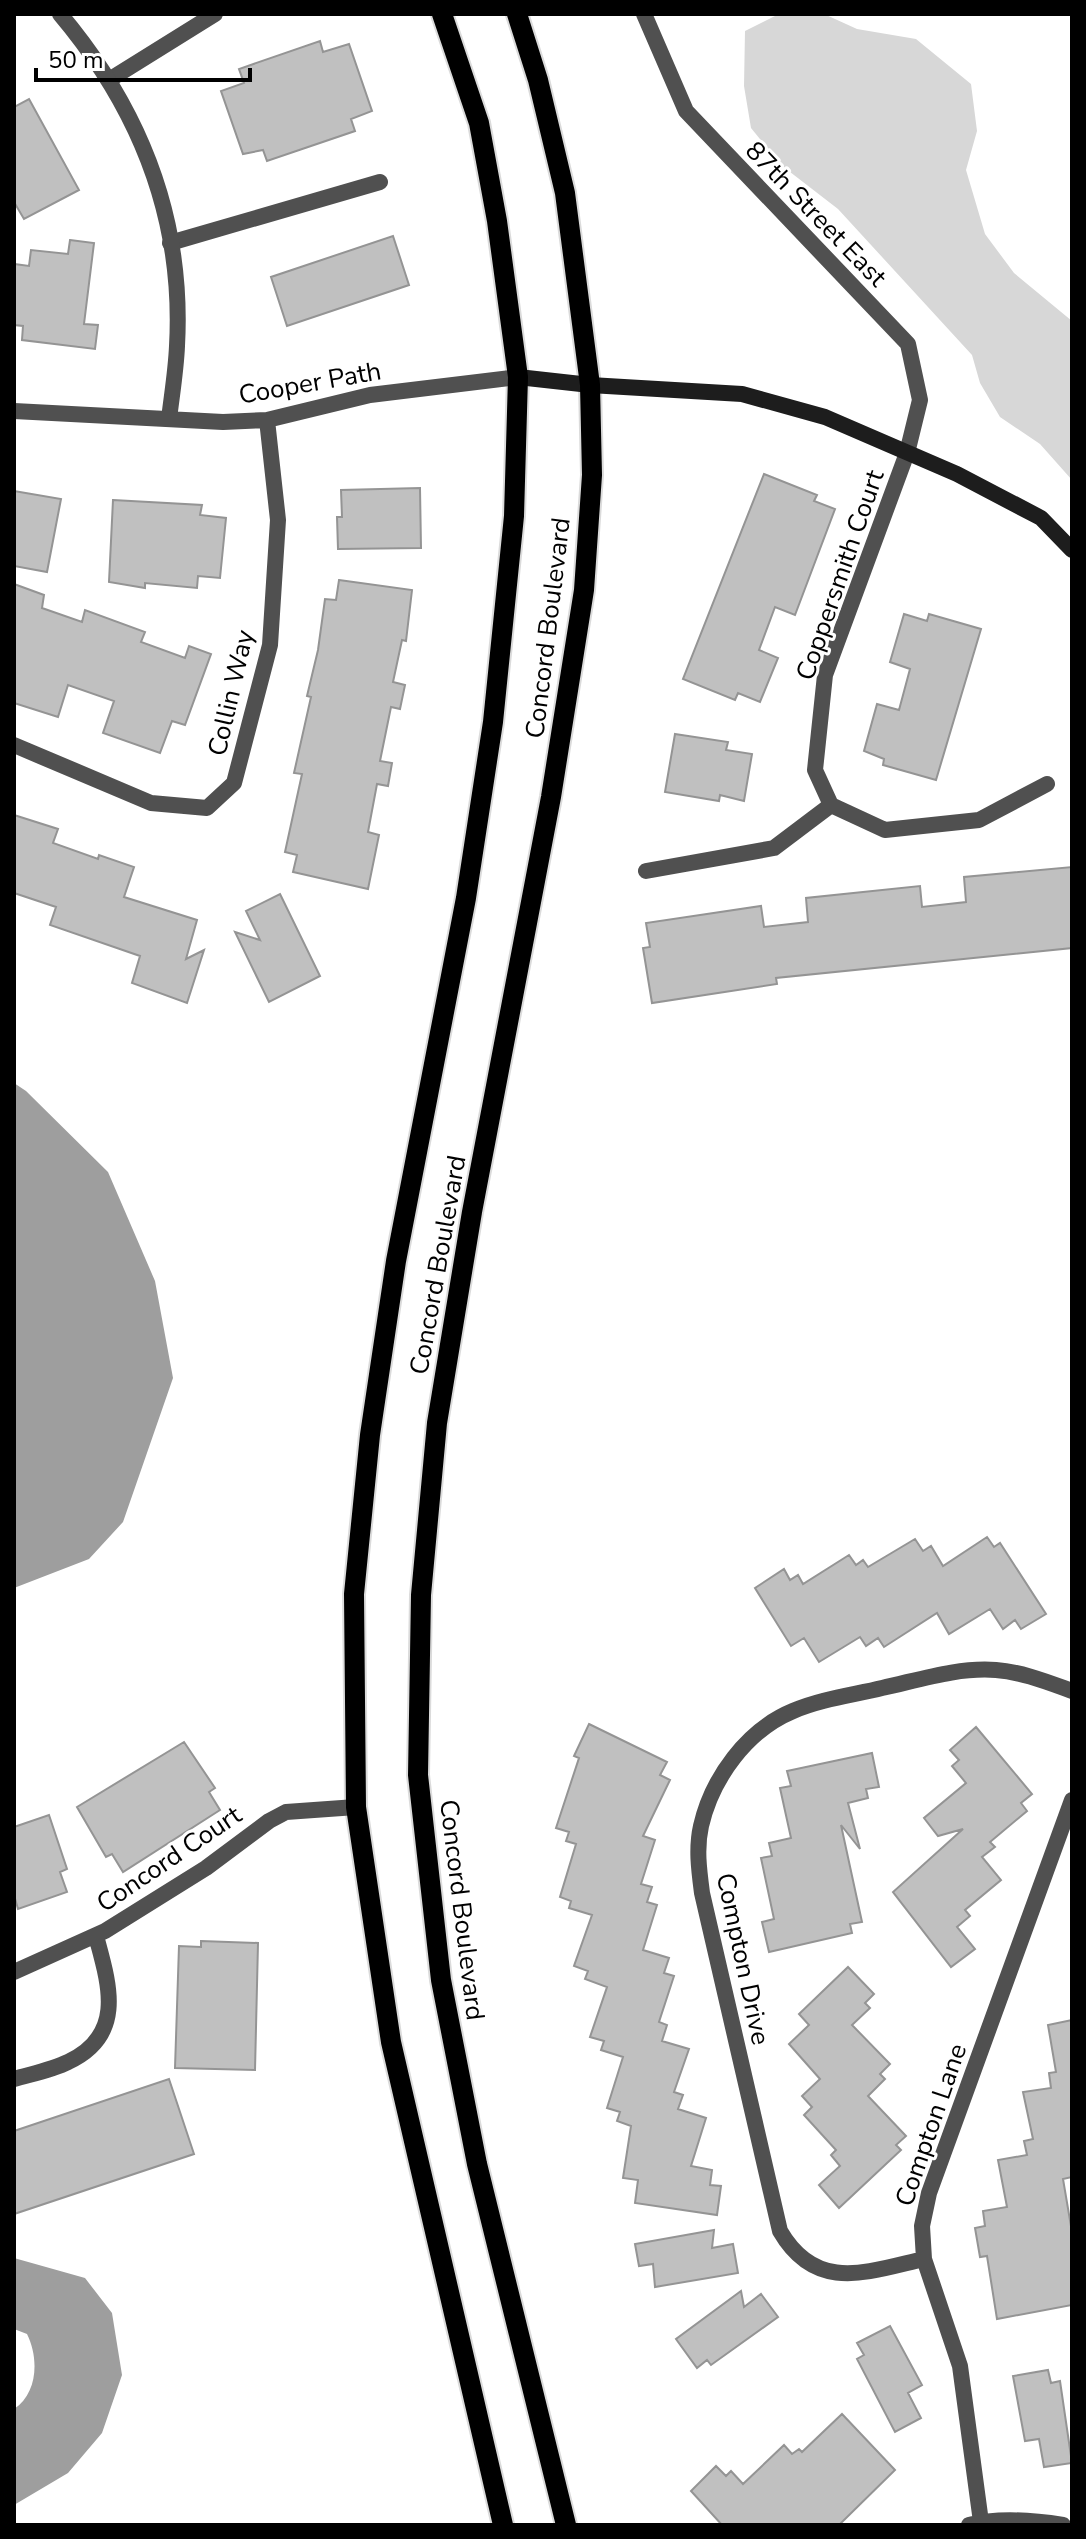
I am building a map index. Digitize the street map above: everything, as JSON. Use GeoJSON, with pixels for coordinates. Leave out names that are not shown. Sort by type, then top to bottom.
{"type":"FeatureCollection","features":[{"type":"Feature","properties":{"kind":"main road","name":"Concord Boulevard"},"geometry":{"type":"LineString","coordinates":[[442,14],[479,123],[497,221],[518,377],[514,516],[493,722],[466,898],[396,1261],[370,1435],[354,1594],[356,1807],[391,2042],[503,2525]]}},
{"type":"Feature","properties":{"kind":"main road","name":"Concord Boulevard"},"geometry":{"type":"LineString","coordinates":[[517,14],[538,80],[565,193],[590,385],[592,475],[584,590],[551,797],[475,1196],[437,1423],[421,1595],[418,1775],[441,1980],[477,2164],[566,2525]]}},
{"type":"Feature","properties":{"kind":"street"},"geometry":{"type":"LineString","coordinates":[[60,14],[109,80],[139,136],[166,219],[176,297],[177,345],[169,419]]}},
{"type":"Feature","properties":{"kind":"street"},"geometry":{"type":"LineString","coordinates":[[109,80],[215,14]]}},
{"type":"Feature","properties":{"kind":"street","name":"87th Street East"},"geometry":{"type":"LineString","coordinates":[[644,14],[686,111],[908,344],[920,400],[907,453]]}},
{"type":"Feature","properties":{"kind":"street"},"geometry":{"type":"LineString","coordinates":[[170,243],[380,182]]}},
{"type":"Feature","properties":{"kind":"street"},"geometry":{"type":"LineString","coordinates":[[518,377],[590,385],[742,394],[825,417],[957,474],[1041,518],[1072,550]]}},
{"type":"Feature","properties":{"kind":"street","name":"Cooper Path"},"geometry":{"type":"LineString","coordinates":[[14,411],[223,422],[267,420],[370,395],[518,377]]}},
{"type":"Feature","properties":{"kind":"street","name":"Collin Way"},"geometry":{"type":"LineString","coordinates":[[14,745],[151,803],[207,808],[234,783],[270,645],[278,520],[267,420]]}},
{"type":"Feature","properties":{"kind":"street","name":"Coppersmith Court"},"geometry":{"type":"LineString","coordinates":[[831,805],[815,770],[825,675],[907,453]]}},
{"type":"Feature","properties":{"kind":"street"},"geometry":{"type":"LineString","coordinates":[[646,871],[774,848],[831,805],[885,830],[979,820],[1047,784]]}},
{"type":"Feature","properties":{"kind":"street","name":"Compton Drive"},"geometry":{"type":"LineString","coordinates":[[924,2259],[861,2273],[832,2273],[806,2262],[787,2244],[780,2231],[702,1893],[698,1860],[701,1828],[710,1795],[727,1767],[744,1745],[791,1711],[976,1670],[1017,1673],[1072,1691]]}},
{"type":"Feature","properties":{"kind":"street","name":"Compton Lane"},"geometry":{"type":"LineString","coordinates":[[975,2523],[960,2366],[924,2259],[922,2226],[929,2193],[1072,1800]]}},
{"type":"Feature","properties":{"kind":"street","name":"Concord Court"},"geometry":{"type":"LineString","coordinates":[[14,1972],[96,1936],[182,1884],[286,1812],[356,1807]]}},
{"type":"Feature","properties":{"kind":"street"},"geometry":{"type":"LineString","coordinates":[[14,2079],[68,2063],[93,2046],[109,2015],[110,1988],[96,1936]]}},
{"type":"Feature","properties":{"kind":"street"},"geometry":{"type":"LineString","coordinates":[[975,2523],[1032,2520],[1063,2525]]}},
{"type":"Feature","properties":{"kind":"shaded area"},"geometry":{"type":"Polygon","coordinates":[[[779,14],[824,14],[857,29],[916,39],[971,84],[977,131],[966,170],[985,234],[1014,273],[1072,321],[1072,480],[1040,444],[1000,417],[980,383],[972,355],[838,209],[781,165],[751,128],[744,86],[745,31],[779,14]]]}},
{"type":"Feature","properties":{"kind":"shaded area"},"geometry":{"type":"Polygon","coordinates":[[[14,1083],[26,1091],[108,1172],[155,1281],[173,1378],[123,1522],[89,1559],[14,1588],[14,1083]]]}},
{"type":"Feature","properties":{"kind":"shaded area"},"geometry":{"type":"Polygon","coordinates":[[[14,2258],[85,2278],[112,2313],[122,2375],[102,2433],[68,2473],[14,2505],[14,2409],[32,2385],[34,2364],[27,2334],[14,2329],[14,2258]]]}},
{"type":"Feature","properties":{"kind":"building"},"geometry":{"type":"Polygon","coordinates":[[[320,41],[323,52],[349,44],[372,111],[351,119],[355,131],[267,161],[263,150],[243,154],[221,91],[244,83],[239,69],[320,41]]]}},
{"type":"Feature","properties":{"kind":"building"},"geometry":{"type":"Polygon","coordinates":[[[29,99],[79,190],[24,219],[14,202],[14,107],[29,99]]]}},
{"type":"Feature","properties":{"kind":"building"},"geometry":{"type":"Polygon","coordinates":[[[393,236],[409,285],[287,326],[271,277],[393,236]]]}},
{"type":"Feature","properties":{"kind":"building"},"geometry":{"type":"Polygon","coordinates":[[[70,240],[94,243],[84,324],[98,325],[95,349],[22,340],[23,326],[14,325],[14,264],[29,266],[31,250],[68,254],[70,240]]]}},
{"type":"Feature","properties":{"kind":"building"},"geometry":{"type":"Polygon","coordinates":[[[764,474],[817,495],[814,501],[835,509],[795,615],[775,607],[759,650],[778,658],[760,702],[738,693],[735,700],[683,679],[764,474]]]}},
{"type":"Feature","properties":{"kind":"building"},"geometry":{"type":"Polygon","coordinates":[[[420,488],[421,548],[338,549],[337,517],[342,517],[341,490],[420,488]]]}},
{"type":"Feature","properties":{"kind":"building"},"geometry":{"type":"Polygon","coordinates":[[[14,491],[61,499],[47,572],[14,566],[14,491]]]}},
{"type":"Feature","properties":{"kind":"building"},"geometry":{"type":"Polygon","coordinates":[[[113,500],[202,505],[200,515],[226,518],[220,578],[198,576],[197,588],[145,583],[145,588],[109,582],[113,500]]]}},
{"type":"Feature","properties":{"kind":"building"},"geometry":{"type":"Polygon","coordinates":[[[339,580],[412,590],[406,641],[402,640],[393,682],[405,685],[400,709],[391,707],[380,761],[392,763],[388,786],[377,784],[368,832],[379,835],[368,889],[293,872],[297,855],[285,852],[302,774],[294,773],[311,697],[307,696],[318,650],[325,599],[336,600],[339,580]]]}},
{"type":"Feature","properties":{"kind":"building"},"geometry":{"type":"Polygon","coordinates":[[[14,584],[44,595],[42,608],[82,622],[85,610],[145,632],[141,642],[185,658],[189,646],[211,654],[185,725],[172,721],[160,753],[103,733],[114,701],[68,685],[58,717],[14,703],[14,584]]]}},
{"type":"Feature","properties":{"kind":"building"},"geometry":{"type":"Polygon","coordinates":[[[904,614],[927,621],[929,614],[981,629],[936,780],[883,765],[884,759],[864,751],[877,704],[899,710],[910,669],[890,662],[904,614]]]}},
{"type":"Feature","properties":{"kind":"building"},"geometry":{"type":"Polygon","coordinates":[[[675,734],[728,742],[726,750],[752,754],[744,801],[720,795],[719,801],[665,792],[675,734]]]}},
{"type":"Feature","properties":{"kind":"building"},"geometry":{"type":"Polygon","coordinates":[[[14,815],[58,829],[53,843],[98,859],[99,855],[134,867],[124,897],[197,920],[186,959],[204,950],[187,1003],[132,983],[140,956],[50,925],[56,907],[14,893],[14,815]]]}},
{"type":"Feature","properties":{"kind":"building"},"geometry":{"type":"Polygon","coordinates":[[[1072,867],[1072,948],[776,978],[777,984],[652,1003],[643,948],[650,947],[646,923],[761,906],[764,927],[808,922],[806,898],[920,886],[922,907],[966,902],[964,877],[1072,867]]]}},
{"type":"Feature","properties":{"kind":"building"},"geometry":{"type":"Polygon","coordinates":[[[280,894],[320,976],[269,1002],[235,932],[260,940],[246,911],[280,894]]]}},
{"type":"Feature","properties":{"kind":"building"},"geometry":{"type":"Polygon","coordinates":[[[987,1537],[994,1547],[1000,1543],[1046,1614],[1021,1629],[1015,1620],[1003,1629],[990,1609],[949,1634],[937,1613],[884,1647],[878,1638],[866,1646],[860,1637],[819,1662],[804,1638],[791,1646],[755,1588],[784,1569],[790,1580],[798,1575],[803,1584],[849,1555],[856,1565],[863,1560],[868,1567],[915,1539],[923,1551],[931,1546],[943,1566],[987,1537]]]}},
{"type":"Feature","properties":{"kind":"building"},"geometry":{"type":"Polygon","coordinates":[[[589,1724],[667,1762],[660,1775],[670,1780],[643,1836],[655,1840],[641,1884],[652,1887],[647,1902],[657,1905],[643,1950],[669,1958],[664,1973],[674,1976],[659,2022],[667,2025],[662,2041],[689,2049],[674,2092],[683,2095],[678,2109],[706,2118],[691,2166],[712,2170],[710,2185],[721,2186],[717,2215],[635,2203],[638,2180],[623,2178],[631,2126],[617,2121],[620,2112],[607,2108],[623,2057],[601,2050],[604,2041],[590,2037],[607,1987],[585,1979],[588,1971],[574,1966],[592,1915],[569,1908],[571,1901],[560,1897],[576,1844],[566,1841],[569,1832],[556,1828],[579,1758],[574,1756],[589,1724]]]}},
{"type":"Feature","properties":{"kind":"building"},"geometry":{"type":"Polygon","coordinates":[[[976,1727],[1032,1794],[1021,1803],[1027,1811],[990,1842],[995,1847],[982,1857],[1001,1880],[965,1910],[970,1916],[957,1927],[975,1949],[951,1967],[893,1892],[963,1829],[938,1836],[924,1818],[966,1783],[952,1766],[959,1760],[950,1750],[976,1727]]]}},
{"type":"Feature","properties":{"kind":"building"},"geometry":{"type":"Polygon","coordinates":[[[184,1742],[215,1788],[209,1792],[220,1810],[123,1872],[112,1854],[106,1857],[77,1807],[184,1742]]]}},
{"type":"Feature","properties":{"kind":"building"},"geometry":{"type":"Polygon","coordinates":[[[872,1753],[879,1787],[866,1789],[868,1798],[848,1803],[860,1849],[841,1825],[862,1922],[850,1924],[852,1933],[769,1952],[762,1922],[774,1919],[761,1858],[772,1856],[769,1843],[791,1838],[780,1788],[791,1786],[787,1771],[872,1753]]]}},
{"type":"Feature","properties":{"kind":"building"},"geometry":{"type":"Polygon","coordinates":[[[49,1815],[67,1869],[60,1872],[67,1892],[18,1909],[14,1895],[14,1827],[49,1815]]]}},
{"type":"Feature","properties":{"kind":"building"},"geometry":{"type":"Polygon","coordinates":[[[201,1941],[258,1943],[255,2070],[175,2068],[179,1946],[201,1947],[201,1941]]]}},
{"type":"Feature","properties":{"kind":"building"},"geometry":{"type":"Polygon","coordinates":[[[848,1967],[874,1994],[865,2003],[870,2008],[852,2025],[890,2064],[880,2074],[885,2079],[868,2096],[906,2136],[896,2145],[901,2150],[839,2208],[819,2185],[840,2166],[831,2155],[836,2150],[804,2115],[812,2107],[802,2096],[820,2079],[789,2044],[809,2025],[799,2014],[848,1967]]]}},
{"type":"Feature","properties":{"kind":"building"},"geometry":{"type":"Polygon","coordinates":[[[1072,2020],[1072,2177],[1063,2179],[1072,2232],[1072,2305],[997,2319],[987,2256],[980,2257],[975,2228],[985,2226],[983,2211],[1007,2207],[998,2160],[1027,2155],[1024,2141],[1033,2139],[1023,2092],[1051,2088],[1049,2073],[1056,2072],[1048,2025],[1072,2020]]]}},
{"type":"Feature","properties":{"kind":"building"},"geometry":{"type":"Polygon","coordinates":[[[169,2079],[194,2154],[14,2214],[14,2131],[169,2079]]]}},
{"type":"Feature","properties":{"kind":"building"},"geometry":{"type":"Polygon","coordinates":[[[714,2230],[712,2248],[733,2244],[738,2273],[655,2287],[653,2264],[639,2266],[635,2244],[714,2230]]]}},
{"type":"Feature","properties":{"kind":"building"},"geometry":{"type":"Polygon","coordinates":[[[741,2291],[744,2307],[761,2294],[778,2317],[711,2365],[707,2360],[697,2368],[676,2339],[741,2291]]]}},
{"type":"Feature","properties":{"kind":"building"},"geometry":{"type":"Polygon","coordinates":[[[890,2326],[922,2385],[908,2393],[921,2418],[895,2432],[857,2359],[864,2355],[857,2343],[890,2326]]]}},
{"type":"Feature","properties":{"kind":"building"},"geometry":{"type":"Polygon","coordinates":[[[1048,2370],[1051,2383],[1060,2381],[1072,2463],[1044,2467],[1039,2439],[1025,2441],[1013,2376],[1048,2370]]]}},
{"type":"Feature","properties":{"kind":"building"},"geometry":{"type":"Polygon","coordinates":[[[842,2414],[895,2470],[839,2525],[722,2525],[691,2491],[716,2466],[726,2476],[731,2471],[743,2484],[784,2445],[792,2454],[799,2449],[802,2452],[842,2414]]]}}]}
